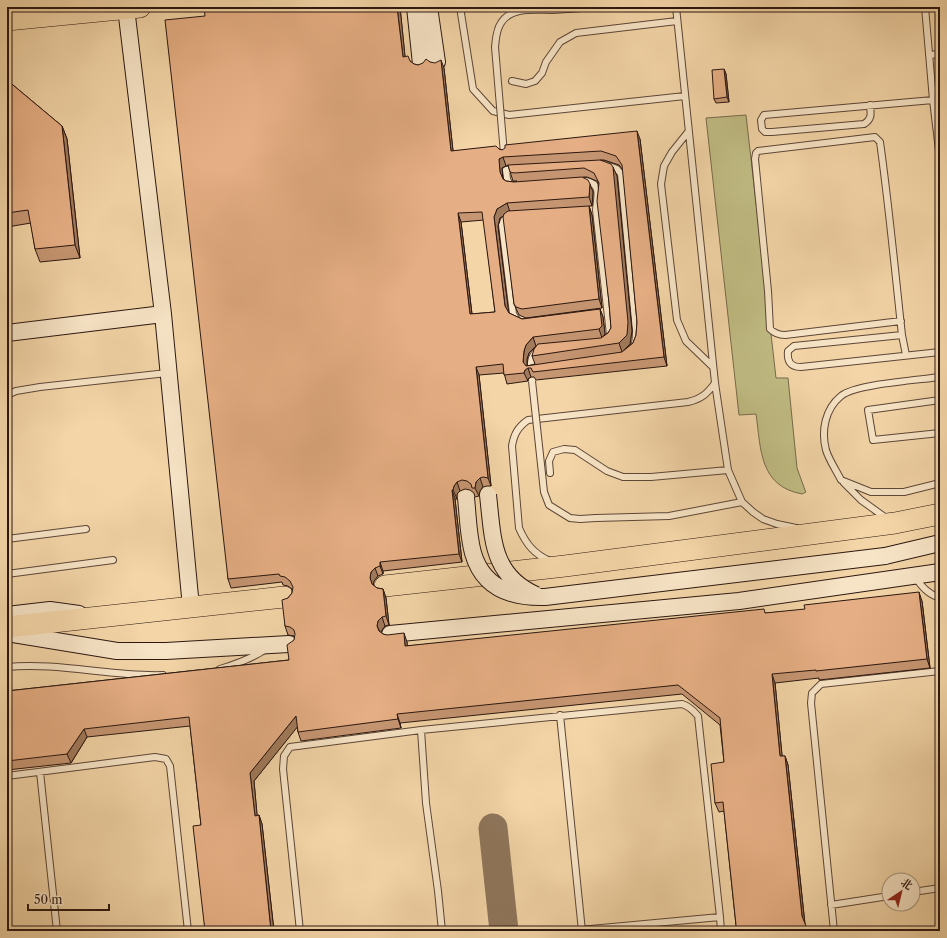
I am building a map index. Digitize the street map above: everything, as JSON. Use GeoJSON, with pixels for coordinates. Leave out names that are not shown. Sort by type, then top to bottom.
{"type":"FeatureCollection","features":[{"type":"Feature","properties":{"kind":"highway"},"geometry":{"type":"LineString","coordinates":[[7,20],[133,8]]}},
{"type":"Feature","properties":{"kind":"highway"},"geometry":{"type":"LineString","coordinates":[[384,586],[565,566],[895,523],[940,514]]}},
{"type":"Feature","properties":{"kind":"highway"},"geometry":{"type":"LineString","coordinates":[[7,626],[284,597]]}},
{"type":"Feature","properties":{"kind":"street"},"geometry":{"type":"LineString","coordinates":[[415,7],[421,64]]}},
{"type":"Feature","properties":{"kind":"street"},"geometry":{"type":"LineString","coordinates":[[429,7],[437,62]]}},
{"type":"Feature","properties":{"kind":"street"},"geometry":{"type":"LineString","coordinates":[[133,8],[191,607]]}},
{"type":"Feature","properties":{"kind":"street"},"geometry":{"type":"LineString","coordinates":[[7,333],[163,314]]}},
{"type":"Feature","properties":{"kind":"street"},"geometry":{"type":"LineString","coordinates":[[488,495],[494,545],[497,557],[502,566],[510,577],[518,584],[528,591],[545,597]]}},
{"type":"Feature","properties":{"kind":"street"},"geometry":{"type":"LineString","coordinates":[[466,498],[472,552],[477,564],[494,585],[517,596],[532,598],[885,556],[940,544]]}},
{"type":"Feature","properties":{"kind":"street"},"geometry":{"type":"LineString","coordinates":[[390,634],[731,601],[940,572]]}},
{"type":"Feature","properties":{"kind":"street"},"geometry":{"type":"LineString","coordinates":[[7,615],[50,610],[99,616]]}},
{"type":"Feature","properties":{"kind":"street"},"geometry":{"type":"LineString","coordinates":[[7,633],[117,651],[166,651],[289,644]]}},
{"type":"Feature","properties":{"kind":"lane"},"geometry":{"type":"LineString","coordinates":[[460,7],[473,89],[493,111],[509,115],[685,96]]}},
{"type":"Feature","properties":{"kind":"lane"},"geometry":{"type":"LineString","coordinates":[[504,154],[495,47],[497,33],[501,22],[511,14],[525,10],[597,7]]}},
{"type":"Feature","properties":{"kind":"lane"},"geometry":{"type":"LineString","coordinates":[[676,7],[713,367],[728,470],[742,502],[763,519],[777,524],[828,531]]}},
{"type":"Feature","properties":{"kind":"lane"},"geometry":{"type":"LineString","coordinates":[[925,7],[940,159]]}},
{"type":"Feature","properties":{"kind":"lane"},"geometry":{"type":"LineString","coordinates":[[512,81],[526,84],[535,81],[542,73],[546,62],[560,42],[576,33],[677,22]]}},
{"type":"Feature","properties":{"kind":"lane"},"geometry":{"type":"LineString","coordinates":[[930,55],[940,54]]}},
{"type":"Feature","properties":{"kind":"lane"},"geometry":{"type":"LineString","coordinates":[[870,105],[871,118],[864,124],[772,132],[764,132],[762,129],[761,120],[764,115],[870,105],[933,100]]}},
{"type":"Feature","properties":{"kind":"lane"},"geometry":{"type":"LineString","coordinates":[[688,132],[672,152],[664,166],[661,184],[677,320],[686,342],[713,367]]}},
{"type":"Feature","properties":{"kind":"lane"},"geometry":{"type":"LineString","coordinates":[[901,321],[785,335],[779,335],[770,329],[768,291],[754,159],[758,151],[876,137],[879,139],[881,146],[901,321],[902,335],[906,355]]}},
{"type":"Feature","properties":{"kind":"lane"},"geometry":{"type":"LineString","coordinates":[[604,164],[617,169],[621,174],[623,182],[636,344],[632,351],[624,356],[531,370],[531,360],[539,349],[604,342],[610,335],[604,313],[596,210],[597,189],[596,185],[592,182],[586,181],[517,186],[510,185],[506,170],[604,164]]}},
{"type":"Feature","properties":{"kind":"lane"},"geometry":{"type":"LineString","coordinates":[[589,210],[596,210]]}},
{"type":"Feature","properties":{"kind":"lane"},"geometry":{"type":"LineString","coordinates":[[517,216],[510,216],[504,220],[502,225],[513,314],[516,320],[525,323]]}},
{"type":"Feature","properties":{"kind":"lane"},"geometry":{"type":"LineString","coordinates":[[902,335],[794,346],[788,351],[789,362],[792,366],[801,368],[940,352]]}},
{"type":"Feature","properties":{"kind":"lane"},"geometry":{"type":"LineString","coordinates":[[7,395],[16,391],[34,388],[168,373]]}},
{"type":"Feature","properties":{"kind":"lane"},"geometry":{"type":"LineString","coordinates":[[895,523],[880,515],[861,500],[841,480],[827,451],[824,440],[824,425],[829,410],[841,396],[863,387],[940,377]]}},
{"type":"Feature","properties":{"kind":"lane"},"geometry":{"type":"LineString","coordinates":[[532,381],[544,492],[549,505],[570,518],[580,520],[596,518],[668,516],[742,502]]}},
{"type":"Feature","properties":{"kind":"lane"},"geometry":{"type":"LineString","coordinates":[[565,566],[542,558],[533,551],[524,540],[520,528],[512,446],[514,436],[520,425],[528,420],[688,402],[700,399],[715,383]]}},
{"type":"Feature","properties":{"kind":"lane"},"geometry":{"type":"LineString","coordinates":[[940,400],[868,410],[873,440],[940,433]]}},
{"type":"Feature","properties":{"kind":"lane"},"geometry":{"type":"LineString","coordinates":[[550,473],[548,461],[553,452],[564,449],[575,450],[607,471],[623,477],[651,477],[728,470]]}},
{"type":"Feature","properties":{"kind":"lane"},"geometry":{"type":"LineString","coordinates":[[841,480],[871,492],[904,492],[940,483]]}},
{"type":"Feature","properties":{"kind":"lane"},"geometry":{"type":"LineString","coordinates":[[7,538],[86,529]]}},
{"type":"Feature","properties":{"kind":"lane"},"geometry":{"type":"LineString","coordinates":[[7,574],[113,560]]}},
{"type":"Feature","properties":{"kind":"lane"},"geometry":{"type":"LineString","coordinates":[[914,576],[923,588],[931,595],[940,598]]}},
{"type":"Feature","properties":{"kind":"lane"},"geometry":{"type":"LineString","coordinates":[[217,670],[246,661],[272,645]]}},
{"type":"Feature","properties":{"kind":"lane"},"geometry":{"type":"LineString","coordinates":[[7,667],[40,665],[135,675],[171,674]]}},
{"type":"Feature","properties":{"kind":"lane"},"geometry":{"type":"LineString","coordinates":[[834,931],[811,703],[812,693],[821,684],[940,671]]}},
{"type":"Feature","properties":{"kind":"lane"},"geometry":{"type":"LineString","coordinates":[[300,931],[282,769],[284,756],[290,747],[421,730],[682,704],[693,710],[698,716],[721,931]]}},
{"type":"Feature","properties":{"kind":"lane"},"geometry":{"type":"LineString","coordinates":[[560,715],[582,930]]}},
{"type":"Feature","properties":{"kind":"lane"},"geometry":{"type":"LineString","coordinates":[[421,730],[426,803],[442,931]]}},
{"type":"Feature","properties":{"kind":"lane"},"geometry":{"type":"LineString","coordinates":[[7,776],[155,757],[166,760],[170,766],[188,931]]}},
{"type":"Feature","properties":{"kind":"lane"},"geometry":{"type":"LineString","coordinates":[[40,772],[57,931]]}},
{"type":"Feature","properties":{"kind":"lane"},"geometry":{"type":"LineString","coordinates":[[921,891],[940,888]]}},
{"type":"Feature","properties":{"kind":"lane"},"geometry":{"type":"LineString","coordinates":[[831,905],[881,897]]}},
{"type":"Feature","properties":{"kind":"lane"},"geometry":{"type":"LineString","coordinates":[[569,931],[720,917]]}},
{"type":"Feature","properties":{"kind":"shaded area"},"geometry":{"type":"Polygon","coordinates":[[[746,115],[776,378],[788,378],[797,468],[806,492],[802,494],[788,490],[777,483],[770,474],[761,453],[756,414],[739,415],[706,118],[746,115]]]}},
{"type":"Feature","properties":{"kind":"building"},"geometry":{"type":"Polygon","coordinates":[[[204,7],[397,7],[403,57],[408,56],[410,61],[418,65],[423,63],[426,59],[435,63],[441,60],[451,151],[496,146],[502,150],[505,148],[505,145],[637,131],[664,357],[533,372],[531,368],[528,368],[524,373],[504,375],[503,364],[476,367],[488,478],[480,478],[476,482],[475,488],[472,488],[471,484],[467,481],[462,480],[457,482],[452,490],[459,554],[380,562],[380,566],[371,572],[370,578],[372,584],[377,588],[383,589],[386,616],[382,617],[378,621],[377,626],[379,631],[383,634],[404,633],[405,646],[764,609],[765,613],[805,609],[804,605],[919,592],[927,659],[816,671],[772,674],[780,756],[785,756],[802,916],[808,931],[735,931],[736,925],[723,802],[715,803],[711,764],[724,762],[720,718],[678,685],[397,714],[398,719],[298,732],[296,716],[250,773],[255,816],[259,815],[271,931],[205,931],[193,826],[201,825],[189,717],[84,729],[67,754],[7,761],[7,691],[289,660],[287,645],[294,640],[295,634],[294,630],[285,626],[282,600],[288,598],[292,593],[293,587],[290,581],[279,574],[228,579],[165,20],[205,16],[204,7]],[[601,151],[503,157],[499,159],[500,172],[503,179],[506,181],[514,182],[582,177],[588,180],[590,184],[589,197],[507,203],[497,209],[494,217],[505,306],[509,313],[522,319],[600,309],[602,326],[599,329],[533,337],[526,345],[524,351],[523,362],[526,366],[622,352],[633,343],[636,335],[637,322],[622,165],[616,156],[601,151]],[[482,212],[458,213],[470,314],[495,312],[482,212]]]}},
{"type":"Feature","properties":{"kind":"building"},"geometry":{"type":"Polygon","coordinates":[[[724,69],[727,97],[714,99],[712,70],[724,69]]]}},
{"type":"Feature","properties":{"kind":"building"},"geometry":{"type":"Polygon","coordinates":[[[7,80],[62,126],[75,245],[35,249],[28,210],[7,213],[7,80]]]}},
{"type":"Feature","properties":{"kind":"building"},"geometry":{"type":"Polygon","coordinates":[[[600,160],[611,164],[613,167],[628,322],[627,335],[619,343],[532,356],[534,349],[538,344],[601,338],[608,333],[611,328],[597,201],[599,183],[594,173],[584,168],[514,173],[510,172],[508,165],[600,160]]]}},
{"type":"Feature","properties":{"kind":"building"},"geometry":{"type":"Polygon","coordinates":[[[589,206],[599,299],[522,309],[516,307],[514,304],[503,217],[504,214],[508,211],[589,206]]]}},
{"type":"Feature","properties":{"kind":"taxiway"},"geometry":{"type":"LineString","coordinates":[[493,828],[504,931]]}}]}
